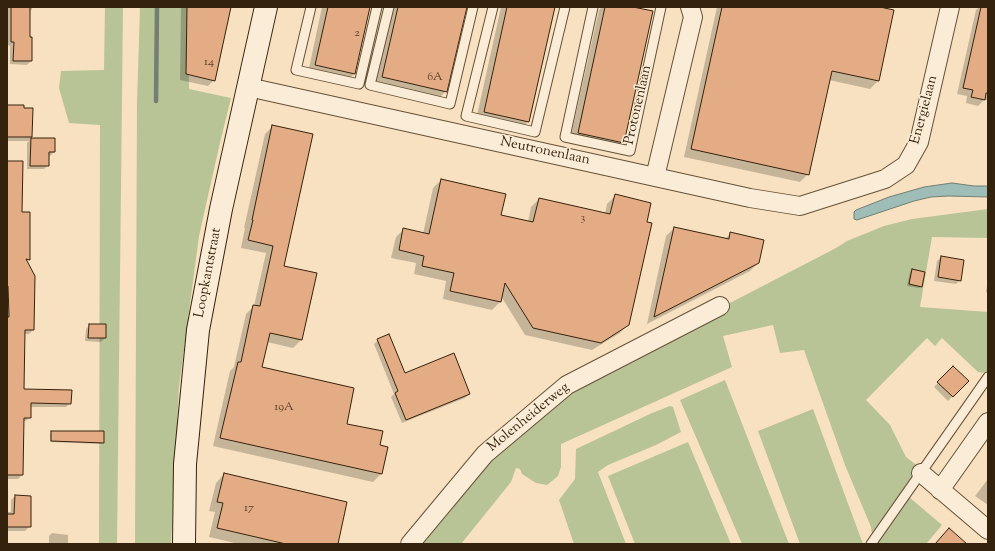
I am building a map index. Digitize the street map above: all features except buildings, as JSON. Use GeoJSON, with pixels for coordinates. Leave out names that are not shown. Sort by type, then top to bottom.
{"type":"FeatureCollection","features":[{"type":"Feature","properties":{"kind":"street","name":"Loopkantstraat"},"geometry":{"type":"LineString","coordinates":[[184,544],[185,464],[198,330],[221,209],[266,7]]}},
{"type":"Feature","properties":{"kind":"street"},"geometry":{"type":"LineString","coordinates":[[655,177],[693,17],[690,7]]}},
{"type":"Feature","properties":{"kind":"street","name":"Energielaan"},"geometry":{"type":"LineString","coordinates":[[841,194],[885,179],[906,165],[919,142],[950,7]]}},
{"type":"Feature","properties":{"kind":"street","name":"Neutronenlaan"},"geometry":{"type":"LineString","coordinates":[[248,87],[750,198],[800,206],[841,194]]}},
{"type":"Feature","properties":{"kind":"street","name":"Molenheiderweg"},"geometry":{"type":"LineString","coordinates":[[410,544],[485,454],[567,385],[720,306]]}},
{"type":"Feature","properties":{"kind":"street"},"geometry":{"type":"LineString","coordinates":[[940,490],[988,422]]}},
{"type":"Feature","properties":{"kind":"street"},"geometry":{"type":"LineString","coordinates":[[921,473],[988,530]]}},
{"type":"Feature","properties":{"kind":"lane"},"geometry":{"type":"LineString","coordinates":[[311,7],[296,70],[359,84],[377,7]]}},
{"type":"Feature","properties":{"kind":"lane"},"geometry":{"type":"LineString","coordinates":[[389,7],[370,85],[450,104],[473,7]]}},
{"type":"Feature","properties":{"kind":"lane"},"geometry":{"type":"LineString","coordinates":[[493,7],[466,116],[535,132],[565,7]]}},
{"type":"Feature","properties":{"kind":"lane","name":"Protonenlaan"},"geometry":{"type":"LineString","coordinates":[[594,7],[565,136],[630,151],[661,7]]}},
{"type":"Feature","properties":{"kind":"lane"},"geometry":{"type":"LineString","coordinates":[[871,544],[988,377]]}},
{"type":"Feature","properties":{"kind":"green space"},"geometry":{"type":"Polygon","coordinates":[[[105,7],[123,7],[117,544],[99,544],[100,125],[69,123],[59,88],[61,71],[104,70],[105,7]]]}},
{"type":"Feature","properties":{"kind":"green space"},"geometry":{"type":"Polygon","coordinates":[[[140,7],[188,7],[189,89],[231,98],[199,236],[179,387],[171,544],[135,544],[137,103],[140,7]]]}},
{"type":"Feature","properties":{"kind":"green space"},"geometry":{"type":"Polygon","coordinates":[[[988,209],[988,238],[932,237],[920,307],[988,312],[988,370],[986,373],[978,372],[942,338],[935,346],[927,338],[866,400],[890,425],[906,457],[915,464],[916,468],[915,473],[872,535],[871,527],[845,465],[804,350],[780,353],[773,325],[723,336],[732,367],[561,444],[561,467],[558,476],[547,485],[536,483],[522,474],[520,469],[516,468],[511,482],[461,544],[423,544],[454,507],[451,504],[462,485],[574,389],[703,317],[847,241],[884,226],[912,219],[988,209]]]}},
{"type":"Feature","properties":{"kind":"green space"},"geometry":{"type":"Polygon","coordinates":[[[725,380],[789,544],[742,544],[680,400],[725,380]]]}},
{"type":"Feature","properties":{"kind":"green space"},"geometry":{"type":"Polygon","coordinates":[[[670,406],[673,407],[681,432],[656,445],[608,465],[598,472],[626,544],[574,544],[559,500],[575,479],[576,449],[670,406]]]}},
{"type":"Feature","properties":{"kind":"green space"},"geometry":{"type":"Polygon","coordinates":[[[813,409],[863,544],[800,544],[758,431],[813,409]]]}},
{"type":"Feature","properties":{"kind":"green space"},"geometry":{"type":"Polygon","coordinates":[[[688,442],[731,544],[635,544],[608,476],[688,442]]]}},
{"type":"Feature","properties":{"kind":"green space"},"geometry":{"type":"Polygon","coordinates":[[[909,497],[942,525],[926,544],[876,544],[909,497]]]}},
{"type":"Feature","properties":{"kind":"water"},"geometry":{"type":"Polygon","coordinates":[[[952,183],[988,186],[988,197],[931,197],[914,201],[857,220],[854,219],[854,212],[856,210],[889,197],[924,187],[952,183]]]}},
{"type":"Feature","properties":{"kind":"waterway"},"geometry":{"type":"LineString","coordinates":[[156,101],[157,7]]}}]}
